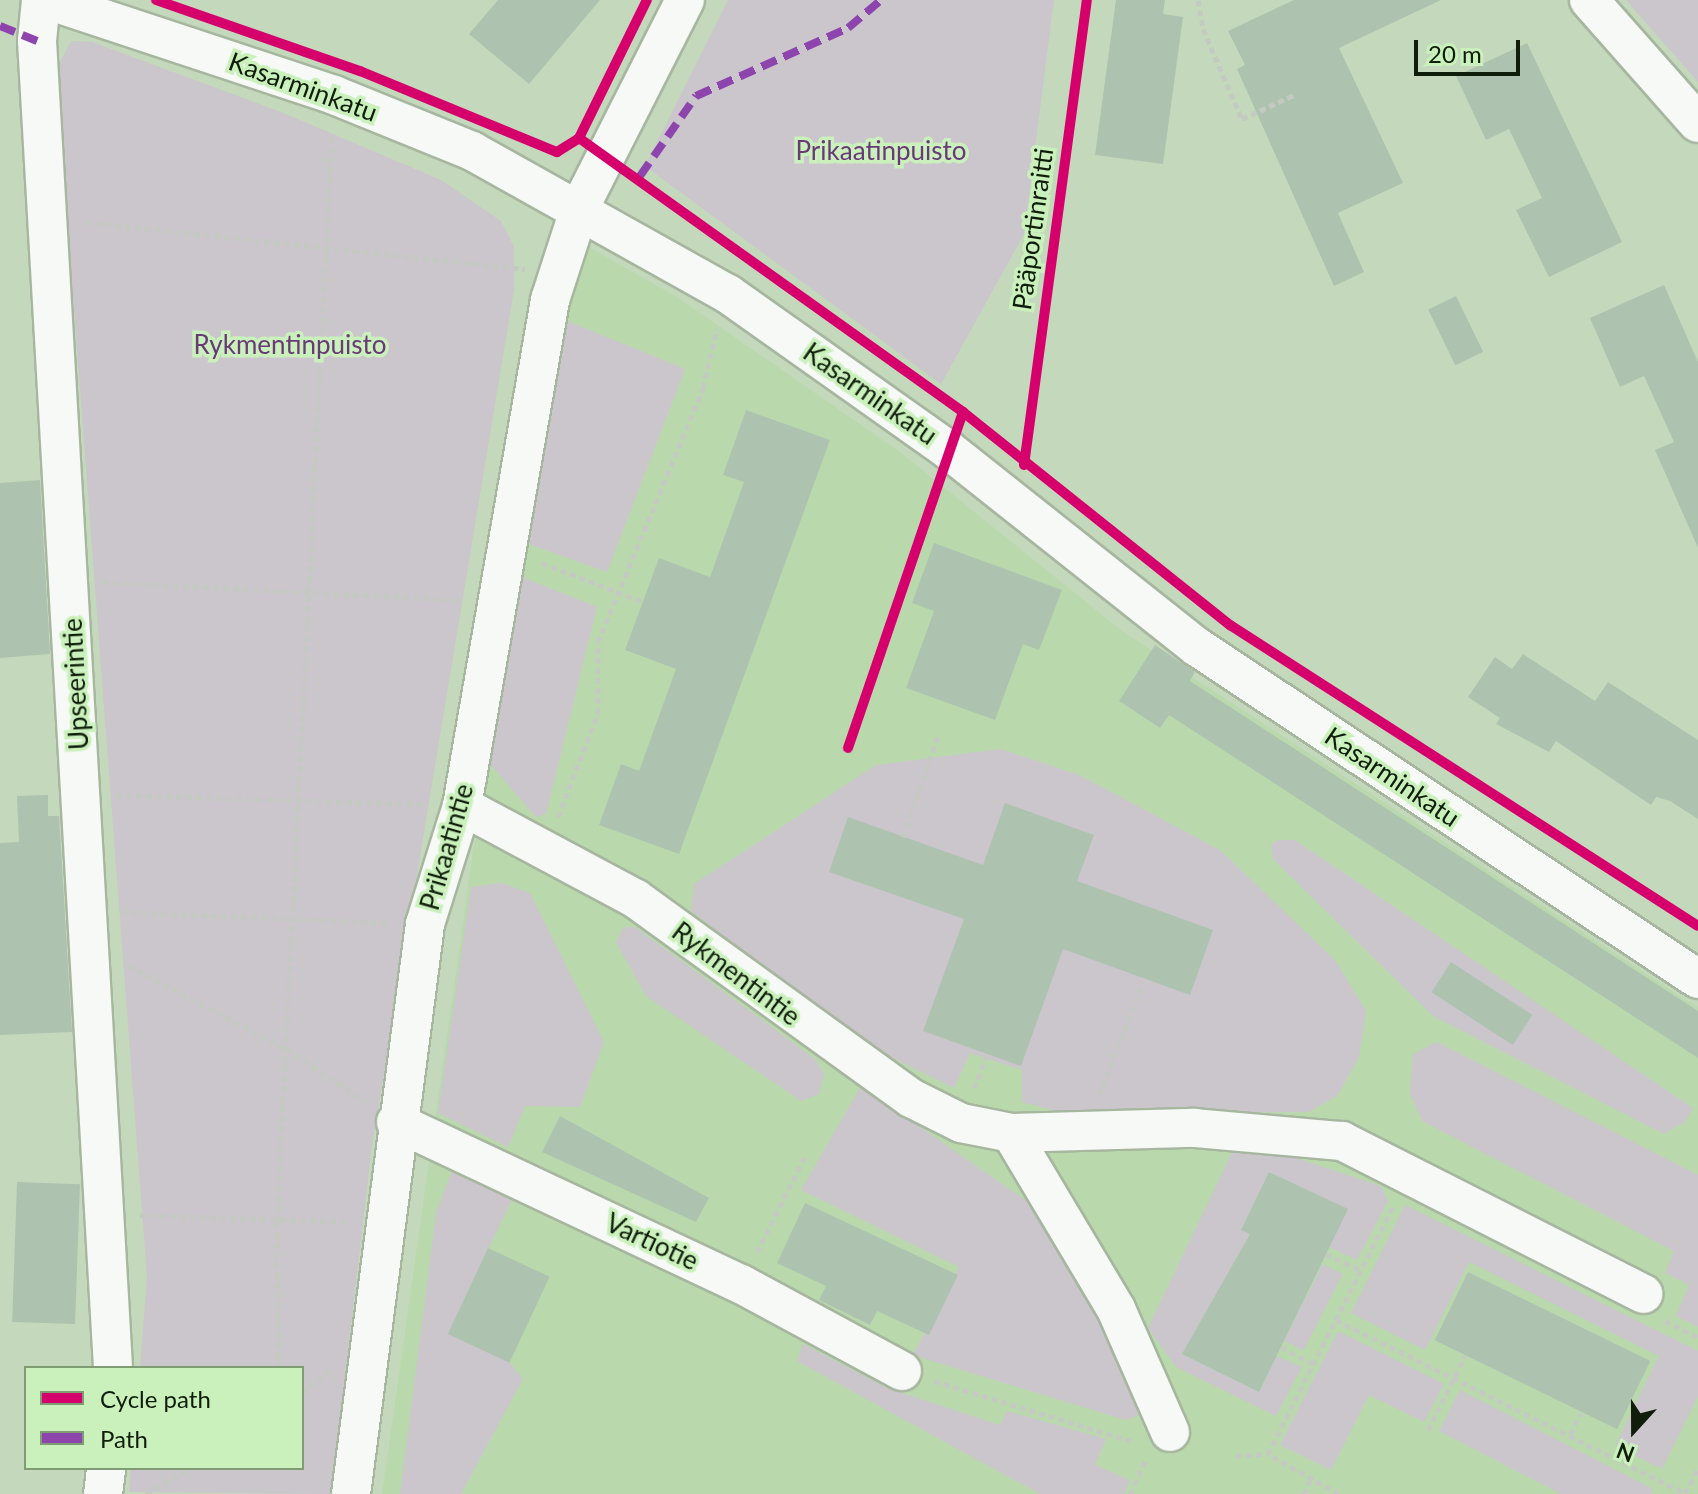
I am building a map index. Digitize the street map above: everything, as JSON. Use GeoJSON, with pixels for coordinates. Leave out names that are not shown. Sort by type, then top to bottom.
{"type":"FeatureCollection","features":[{"type":"Feature","properties":{"kind":"street","name":"Kasarminkatu"},"geometry":{"type":"LineString","coordinates":[[44,0],[334,95],[472,151],[580,207],[728,294],[947,449],[1197,647],[1698,979]]}},
{"type":"Feature","properties":{"kind":"street","name":"Upseerintie"},"geometry":{"type":"LineString","coordinates":[[44,0],[37,41],[108,1214],[113,1366]]}},
{"type":"Feature","properties":{"kind":"street","name":"Prikaatintie"},"geometry":{"type":"LineString","coordinates":[[351,1494],[383,1222],[425,924],[462,806],[494,601],[556,278],[580,207],[685,0]]}},
{"type":"Feature","properties":{"kind":"street"},"geometry":{"type":"LineString","coordinates":[[1589,0],[1698,123]]}},
{"type":"Feature","properties":{"kind":"street","name":"Rykmentintie"},"geometry":{"type":"LineString","coordinates":[[462,806],[636,899],[911,1098],[961,1123],[1011,1133],[1195,1128],[1342,1141],[1643,1294]]}},
{"type":"Feature","properties":{"kind":"street","name":"Vartiotie"},"geometry":{"type":"LineString","coordinates":[[396,1122],[741,1284],[902,1371]]}},
{"type":"Feature","properties":{"kind":"street"},"geometry":{"type":"LineString","coordinates":[[1011,1133],[1116,1309],[1170,1432]]}},
{"type":"Feature","properties":{"kind":"street"},"geometry":{"type":"LineString","coordinates":[[103,1494],[106,1470]]}},
{"type":"Feature","properties":{"kind":"path"},"geometry":{"type":"LineString","coordinates":[[1198,0],[1203,29],[1242,119],[1296,94]]}},
{"type":"Feature","properties":{"kind":"path"},"geometry":{"type":"LineString","coordinates":[[278,1366],[277,1221],[334,95]]}},
{"type":"Feature","properties":{"kind":"path"},"geometry":{"type":"LineString","coordinates":[[49,218],[499,263],[556,278]]}},
{"type":"Feature","properties":{"kind":"path"},"geometry":{"type":"LineString","coordinates":[[545,851],[598,713],[598,642],[615,591],[703,388],[706,360]]}},
{"type":"Feature","properties":{"kind":"path"},"geometry":{"type":"LineString","coordinates":[[504,548],[643,602]]}},
{"type":"Feature","properties":{"kind":"path"},"geometry":{"type":"LineString","coordinates":[[70,580],[494,601]]}},
{"type":"Feature","properties":{"kind":"path"},"geometry":{"type":"LineString","coordinates":[[903,837],[938,736]]}},
{"type":"Feature","properties":{"kind":"path"},"geometry":{"type":"LineString","coordinates":[[82,794],[462,806]]}},
{"type":"Feature","properties":{"kind":"path"},"geometry":{"type":"LineString","coordinates":[[90,929],[291,916],[392,923]]}},
{"type":"Feature","properties":{"kind":"path"},"geometry":{"type":"LineString","coordinates":[[90,929],[287,1049],[396,1122]]}},
{"type":"Feature","properties":{"kind":"path"},"geometry":{"type":"LineString","coordinates":[[1084,1133],[1142,987]]}},
{"type":"Feature","properties":{"kind":"path"},"geometry":{"type":"LineString","coordinates":[[741,1284],[805,1156]]}},
{"type":"Feature","properties":{"kind":"path"},"geometry":{"type":"LineString","coordinates":[[1268,1454],[1411,1174]]}},
{"type":"Feature","properties":{"kind":"path"},"geometry":{"type":"LineString","coordinates":[[108,1214],[383,1222]]}},
{"type":"Feature","properties":{"kind":"path"},"geometry":{"type":"LineString","coordinates":[[1326,1254],[1360,1270]]}},
{"type":"Feature","properties":{"kind":"path"},"geometry":{"type":"LineString","coordinates":[[1336,1320],[1686,1494],[1698,1469]]}},
{"type":"Feature","properties":{"kind":"path"},"geometry":{"type":"LineString","coordinates":[[1281,1347],[1313,1364]]}},
{"type":"Feature","properties":{"kind":"path"},"geometry":{"type":"LineString","coordinates":[[1428,1430],[1465,1356]]}},
{"type":"Feature","properties":{"kind":"path"},"geometry":{"type":"LineString","coordinates":[[902,1371],[1151,1447],[1130,1494]]}},
{"type":"Feature","properties":{"kind":"path"},"geometry":{"type":"LineString","coordinates":[[1570,1434],[1581,1413]]}},
{"type":"Feature","properties":{"kind":"path"},"geometry":{"type":"LineString","coordinates":[[1236,1456],[1268,1454],[1339,1494]]}},
{"type":"Feature","properties":{"kind":"path"},"geometry":{"type":"LineString","coordinates":[[146,1494],[186,1470]]}},
{"type":"Feature","properties":{"kind":"path"},"geometry":{"type":"LineString","coordinates":[[1304,1494],[1311,1479]]}},
{"type":"Feature","properties":{"kind":"shaded area"},"geometry":{"type":"Polygon","coordinates":[[[587,246],[677,297],[900,452],[1122,631],[1698,1008],[1698,1494],[382,1494],[548,324],[587,246]]]}},
{"type":"Feature","properties":{"kind":"green space","name":"Prikaatinpuisto"},"geometry":{"type":"Polygon","coordinates":[[[728,0],[1054,0],[1024,234],[941,384],[645,166],[728,0]]]}},
{"type":"Feature","properties":{"kind":"green space"},"geometry":{"type":"Polygon","coordinates":[[[1626,0],[1698,0],[1698,82],[1626,0]]]}},
{"type":"Feature","properties":{"kind":"green space","name":"Rykmentinpuisto"},"geometry":{"type":"Polygon","coordinates":[[[71,41],[92,42],[286,114],[441,180],[501,221],[514,247],[514,289],[372,1146],[331,1494],[129,1492],[131,1470],[304,1470],[304,1366],[140,1366],[147,1277],[56,70],[71,41]]]}},
{"type":"Feature","properties":{"kind":"green space"},"geometry":{"type":"Polygon","coordinates":[[[565,320],[685,369],[607,572],[520,541],[565,320]]]}},
{"type":"Feature","properties":{"kind":"green space"},"geometry":{"type":"Polygon","coordinates":[[[517,575],[597,607],[546,814],[536,817],[488,762],[517,575]]]}},
{"type":"Feature","properties":{"kind":"green space"},"geometry":{"type":"Polygon","coordinates":[[[1001,749],[1079,775],[1220,850],[1335,960],[1366,1011],[1359,1057],[1337,1096],[1309,1112],[1069,1114],[1022,1102],[1022,1070],[970,1053],[954,1088],[874,1049],[691,911],[694,884],[876,765],[1001,749]]]}},
{"type":"Feature","properties":{"kind":"green space"},"geometry":{"type":"Polygon","coordinates":[[[1278,840],[1295,840],[1693,1108],[1686,1121],[1664,1134],[1433,1016],[1273,859],[1271,844],[1278,840]]]}},
{"type":"Feature","properties":{"kind":"green space"},"geometry":{"type":"Polygon","coordinates":[[[501,883],[530,893],[604,1042],[580,1107],[525,1106],[508,1147],[438,1113],[471,887],[501,883]]]}},
{"type":"Feature","properties":{"kind":"green space"},"geometry":{"type":"Polygon","coordinates":[[[624,927],[635,927],[815,1059],[824,1074],[819,1094],[801,1101],[646,996],[616,942],[624,927]]]}},
{"type":"Feature","properties":{"kind":"green space"},"geometry":{"type":"Polygon","coordinates":[[[1437,1042],[1698,1175],[1698,1327],[1676,1316],[1689,1285],[1665,1273],[1674,1251],[1422,1121],[1410,1094],[1413,1054],[1437,1042]]]}},
{"type":"Feature","properties":{"kind":"green space"},"geometry":{"type":"Polygon","coordinates":[[[861,1086],[1047,1215],[1143,1393],[1137,1416],[1125,1420],[913,1355],[959,1267],[801,1190],[861,1086]]]}},
{"type":"Feature","properties":{"kind":"green space"},"geometry":{"type":"Polygon","coordinates":[[[1234,1148],[1281,1153],[1381,1186],[1388,1201],[1357,1260],[1329,1247],[1347,1209],[1269,1172],[1241,1229],[1250,1234],[1182,1354],[1259,1392],[1277,1356],[1302,1367],[1276,1416],[1176,1367],[1148,1328],[1234,1148]]]}},
{"type":"Feature","properties":{"kind":"green space"},"geometry":{"type":"Polygon","coordinates":[[[453,1168],[514,1195],[448,1334],[509,1362],[523,1379],[461,1494],[400,1494],[436,1213],[453,1168]]]}},
{"type":"Feature","properties":{"kind":"green space"},"geometry":{"type":"Polygon","coordinates":[[[1405,1205],[1698,1351],[1698,1396],[1662,1469],[1615,1446],[1659,1356],[1469,1262],[1425,1350],[1351,1313],[1405,1205]]]}},
{"type":"Feature","properties":{"kind":"green space"},"geometry":{"type":"Polygon","coordinates":[[[1323,1264],[1343,1274],[1304,1351],[1284,1341],[1323,1264]]]}},
{"type":"Feature","properties":{"kind":"green space"},"geometry":{"type":"Polygon","coordinates":[[[1338,1331],[1444,1384],[1424,1422],[1369,1395],[1331,1470],[1280,1445],[1338,1331]]]}},
{"type":"Feature","properties":{"kind":"green space"},"geometry":{"type":"Polygon","coordinates":[[[803,1344],[887,1388],[1000,1425],[1007,1411],[1106,1439],[1095,1465],[1130,1480],[1124,1494],[1040,1494],[797,1361],[803,1344]]]}},
{"type":"Feature","properties":{"kind":"green space"},"geometry":{"type":"Polygon","coordinates":[[[1460,1390],[1653,1489],[1651,1494],[1561,1494],[1439,1431],[1460,1390]]]}},
{"type":"Feature","properties":{"kind":"building"},"geometry":{"type":"Polygon","coordinates":[[[498,0],[600,0],[529,84],[469,34],[498,0]]]}},
{"type":"Feature","properties":{"kind":"building"},"geometry":{"type":"Polygon","coordinates":[[[1116,0],[1165,0],[1163,14],[1183,17],[1163,164],[1095,155],[1116,0]]]}},
{"type":"Feature","properties":{"kind":"building"},"geometry":{"type":"Polygon","coordinates":[[[1294,0],[1441,0],[1339,48],[1403,183],[1338,213],[1364,272],[1334,286],[1237,69],[1245,65],[1228,31],[1294,0]]]}},
{"type":"Feature","properties":{"kind":"building"},"geometry":{"type":"Polygon","coordinates":[[[1527,43],[1622,242],[1549,277],[1516,210],[1542,198],[1509,129],[1486,140],[1456,76],[1527,43]]]}},
{"type":"Feature","properties":{"kind":"building"},"geometry":{"type":"Polygon","coordinates":[[[1664,285],[1698,362],[1698,548],[1655,450],[1674,442],[1644,376],[1620,387],[1590,318],[1664,285]]]}},
{"type":"Feature","properties":{"kind":"building"},"geometry":{"type":"Polygon","coordinates":[[[1456,296],[1483,352],[1455,365],[1428,310],[1456,296]]]}},
{"type":"Feature","properties":{"kind":"building"},"geometry":{"type":"Polygon","coordinates":[[[746,410],[830,440],[679,854],[599,825],[621,764],[639,771],[676,669],[625,650],[659,558],[710,577],[744,482],[723,475],[746,410]]]}},
{"type":"Feature","properties":{"kind":"building"},"geometry":{"type":"Polygon","coordinates":[[[40,480],[50,654],[0,658],[0,483],[40,480]]]}},
{"type":"Feature","properties":{"kind":"building"},"geometry":{"type":"Polygon","coordinates":[[[934,543],[1062,590],[1039,650],[1023,644],[995,720],[906,688],[934,611],[912,603],[934,543]]]}},
{"type":"Feature","properties":{"kind":"building"},"geometry":{"type":"Polygon","coordinates":[[[1155,645],[1195,672],[1190,681],[1698,1011],[1698,1058],[1169,715],[1160,728],[1119,701],[1155,645]]]}},
{"type":"Feature","properties":{"kind":"building"},"geometry":{"type":"Polygon","coordinates":[[[1523,654],[1595,701],[1608,682],[1698,740],[1698,819],[1670,801],[1656,797],[1651,805],[1556,741],[1549,752],[1496,724],[1500,718],[1468,697],[1495,657],[1512,669],[1523,654]]]}},
{"type":"Feature","properties":{"kind":"building"},"geometry":{"type":"Polygon","coordinates":[[[48,795],[48,816],[59,816],[72,1032],[0,1035],[0,843],[19,842],[17,796],[48,795]]]}},
{"type":"Feature","properties":{"kind":"building"},"geometry":{"type":"Polygon","coordinates":[[[1005,803],[1094,835],[1077,881],[1213,930],[1190,995],[1063,949],[1021,1066],[923,1031],[964,919],[829,872],[848,817],[983,865],[1005,803]]]}},
{"type":"Feature","properties":{"kind":"building"},"geometry":{"type":"Polygon","coordinates":[[[1451,962],[1532,1015],[1513,1045],[1431,992],[1451,962]]]}},
{"type":"Feature","properties":{"kind":"building"},"geometry":{"type":"Polygon","coordinates":[[[560,1116],[709,1198],[696,1222],[542,1152],[560,1116]]]}},
{"type":"Feature","properties":{"kind":"building"},"geometry":{"type":"Polygon","coordinates":[[[1269,1172],[1348,1209],[1259,1392],[1182,1354],[1250,1234],[1241,1230],[1269,1172]]]}},
{"type":"Feature","properties":{"kind":"building"},"geometry":{"type":"Polygon","coordinates":[[[17,1182],[80,1184],[75,1324],[12,1322],[17,1182]]]}},
{"type":"Feature","properties":{"kind":"building"},"geometry":{"type":"Polygon","coordinates":[[[805,1203],[958,1275],[929,1335],[877,1311],[870,1325],[819,1300],[826,1286],[777,1263],[805,1203]]]}},
{"type":"Feature","properties":{"kind":"building"},"geometry":{"type":"Polygon","coordinates":[[[488,1248],[550,1277],[509,1363],[448,1334],[488,1248]]]}},
{"type":"Feature","properties":{"kind":"building"},"geometry":{"type":"Polygon","coordinates":[[[1468,1272],[1650,1361],[1617,1429],[1435,1340],[1468,1272]]]}},
{"type":"Feature","properties":{"kind":"marked path"},"geometry":{"type":"LineString","coordinates":[[640,176],[696,96],[848,28],[881,0]]}},
{"type":"Feature","properties":{"kind":"marked path"},"geometry":{"type":"LineString","coordinates":[[0,26],[37,41]]}},
{"type":"Feature","properties":{"kind":"cycle path"},"geometry":{"type":"LineString","coordinates":[[156,0],[360,71],[557,152],[579,138],[647,0]]}},
{"type":"Feature","properties":{"kind":"cycle path","name":"Pääportinraitti"},"geometry":{"type":"LineString","coordinates":[[1024,465],[1087,0]]}},
{"type":"Feature","properties":{"kind":"cycle path"},"geometry":{"type":"LineString","coordinates":[[579,138],[963,412],[1230,625],[1698,926]]}},
{"type":"Feature","properties":{"kind":"cycle path"},"geometry":{"type":"LineString","coordinates":[[848,748],[963,412]]}}]}
